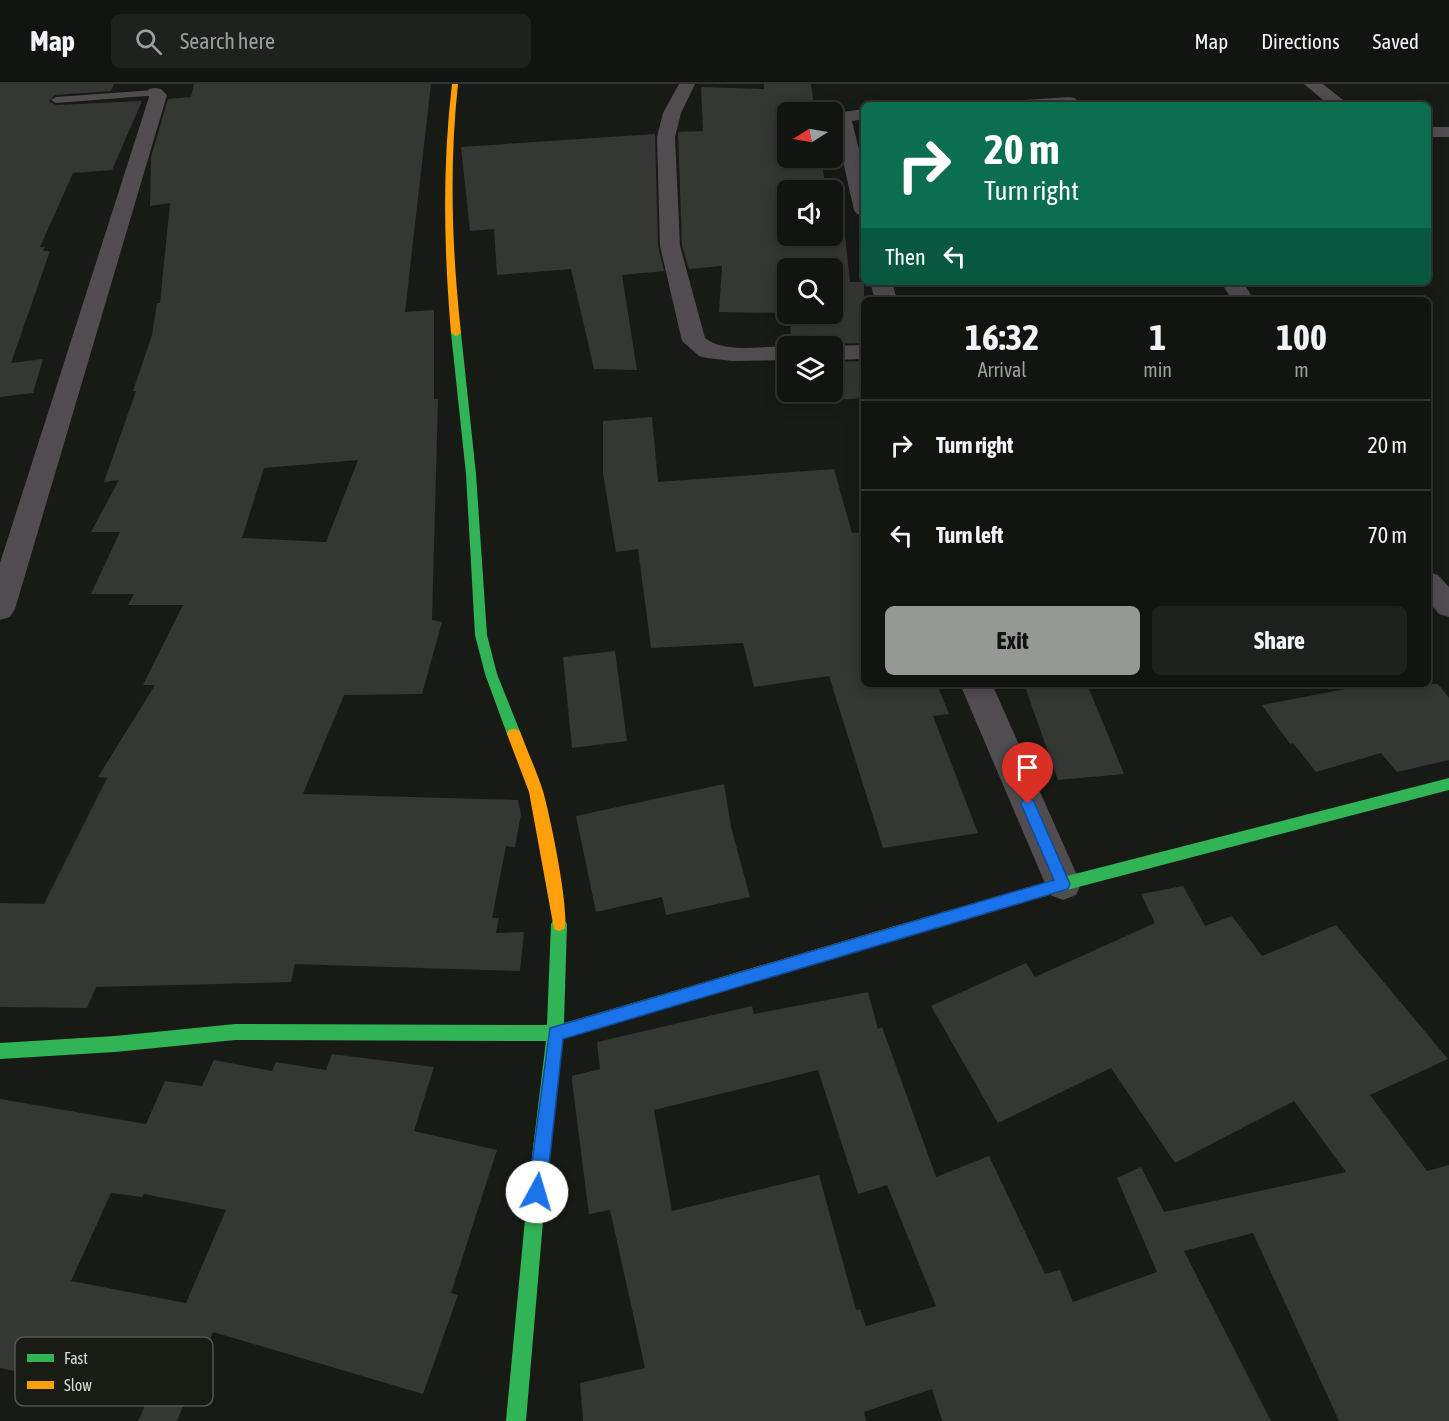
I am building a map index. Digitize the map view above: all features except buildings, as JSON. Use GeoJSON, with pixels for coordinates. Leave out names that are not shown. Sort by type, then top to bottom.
{"type":"FeatureCollection","features":[{"type":"Feature","properties":{"kind":"street"},"geometry":{"type":"LineString","coordinates":[[455,84],[450,123],[448,260],[471,474],[482,635],[491,674],[536,792],[558,904],[560,970],[555,1033],[539,1169],[516,1421]]}},
{"type":"Feature","properties":{"kind":"street"},"geometry":{"type":"LineString","coordinates":[[687,84],[672,113],[666,137],[670,246],[694,341],[707,351],[734,354],[777,353]]}},
{"type":"Feature","properties":{"kind":"street"},"geometry":{"type":"LineString","coordinates":[[1050,84],[1069,102]]}},
{"type":"Feature","properties":{"kind":"street"},"geometry":{"type":"LineString","coordinates":[[1312,84],[1336,102]]}},
{"type":"Feature","properties":{"kind":"street"},"geometry":{"type":"LineString","coordinates":[[0,609],[158,95],[155,93]]}},
{"type":"Feature","properties":{"kind":"street"},"geometry":{"type":"LineString","coordinates":[[861,114],[842,117],[861,197]]}},
{"type":"Feature","properties":{"kind":"street"},"geometry":{"type":"LineString","coordinates":[[1431,132],[1449,132]]}},
{"type":"Feature","properties":{"kind":"street"},"geometry":{"type":"LineString","coordinates":[[843,352],[861,352]]}},
{"type":"Feature","properties":{"kind":"street"},"geometry":{"type":"LineString","coordinates":[[1431,585],[1449,606]]}},
{"type":"Feature","properties":{"kind":"street"},"geometry":{"type":"LineString","coordinates":[[977,687],[1063,884]]}},
{"type":"Feature","properties":{"kind":"street"},"geometry":{"type":"LineString","coordinates":[[0,1051],[115,1044],[235,1032],[555,1033],[1063,884],[1449,784]]}},
{"type":"Feature","properties":{"kind":"lane"},"geometry":{"type":"LineString","coordinates":[[56,100],[155,93]]}},
{"type":"Feature","properties":{"kind":"traffic: fast"},"geometry":{"type":"LineString","coordinates":[[456,333],[471,474],[481,635],[491,674],[514,734]]}},
{"type":"Feature","properties":{"kind":"traffic: fast"},"geometry":{"type":"LineString","coordinates":[[895,933],[1063,884],[1449,784]]}},
{"type":"Feature","properties":{"kind":"traffic: fast"},"geometry":{"type":"LineString","coordinates":[[516,1421],[539,1166],[556,1015],[559,924]]}},
{"type":"Feature","properties":{"kind":"traffic: fast"},"geometry":{"type":"LineString","coordinates":[[0,1051],[115,1044],[235,1032],[555,1033],[722,984]]}},
{"type":"Feature","properties":{"kind":"traffic: slow"},"geometry":{"type":"LineString","coordinates":[[455,84],[449,146],[448,208],[456,333]]}},
{"type":"Feature","properties":{"kind":"traffic: slow"},"geometry":{"type":"LineString","coordinates":[[514,734],[536,792],[558,904],[559,924]]}},
{"type":"Feature","properties":{"kind":"traffic: slow"},"geometry":{"type":"LineString","coordinates":[[722,984],[895,933]]}},
{"type":"Feature","properties":{"kind":"route"},"geometry":{"type":"LineString","coordinates":[[537,1192],[555,1033],[1063,884],[1028,804]]}}]}
